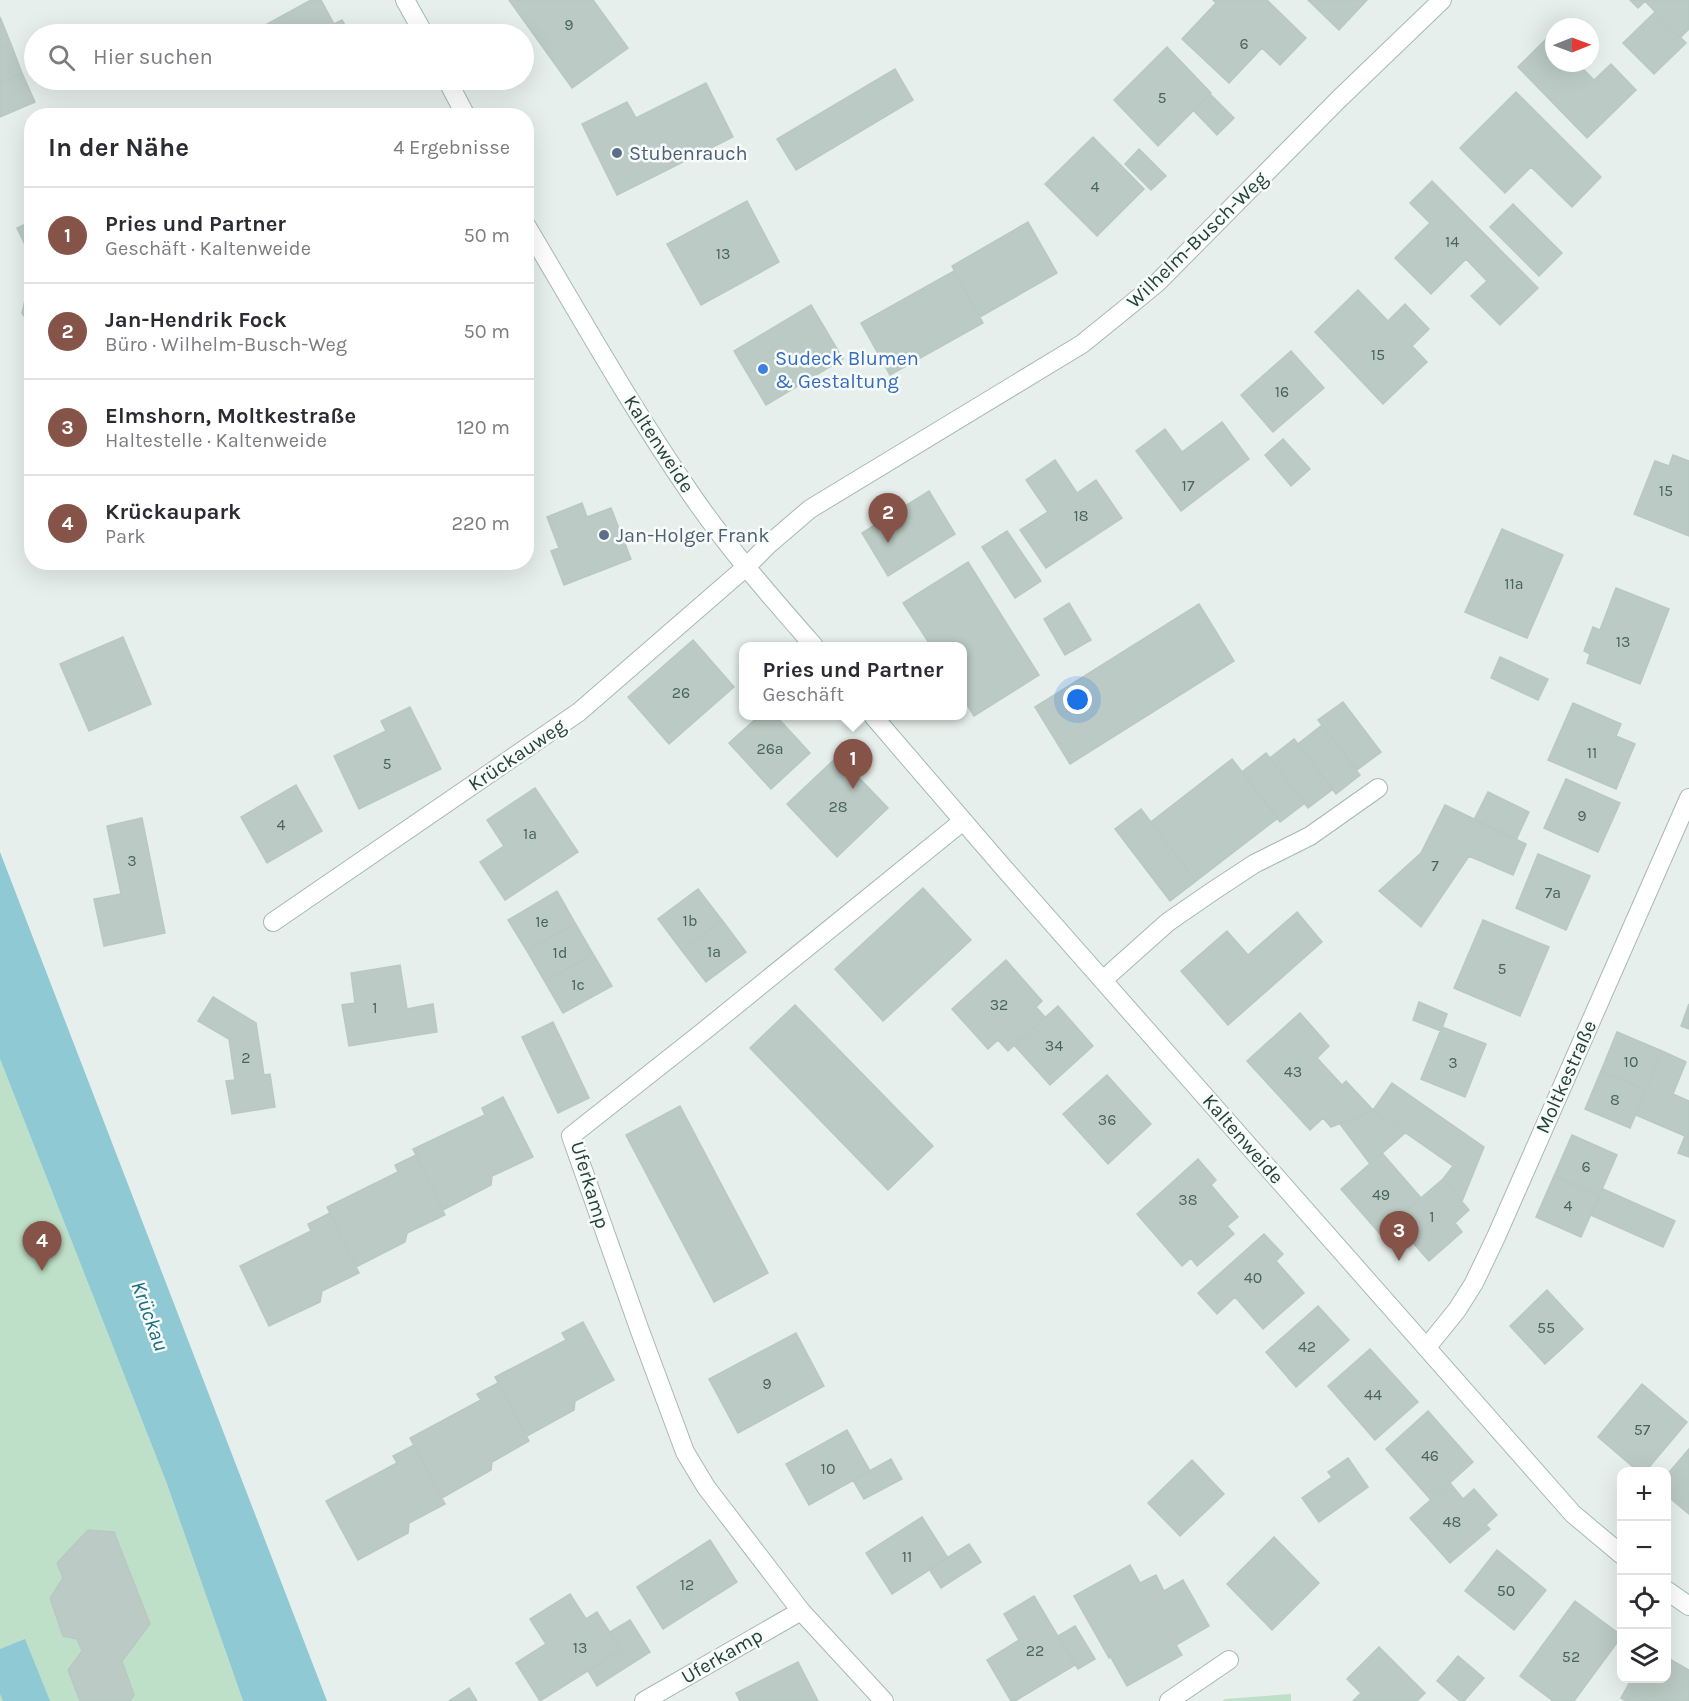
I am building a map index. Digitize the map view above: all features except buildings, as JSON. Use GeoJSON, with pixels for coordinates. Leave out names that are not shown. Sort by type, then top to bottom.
{"type":"FeatureCollection","features":[{"type":"Feature","properties":{"kind":"street"},"geometry":{"type":"LineString","coordinates":[[405,0],[418,24]]}},
{"type":"Feature","properties":{"kind":"street","name":"Wilhelm-Busch-Weg"},"geometry":{"type":"LineString","coordinates":[[746,567],[768,544],[810,509],[1082,344],[1124,310],[1158,282],[1339,99],[1442,0]]}},
{"type":"Feature","properties":{"kind":"street"},"geometry":{"type":"LineString","coordinates":[[452,90],[462,108]]}},
{"type":"Feature","properties":{"kind":"street","name":"Kaltenweide"},"geometry":{"type":"LineString","coordinates":[[534,239],[625,394],[692,495],[746,567],[811,642]]}},
{"type":"Feature","properties":{"kind":"street","name":"Krückauweg"},"geometry":{"type":"LineString","coordinates":[[273,922],[579,712],[746,567]]}},
{"type":"Feature","properties":{"kind":"street","name":"Kaltenweide"},"geometry":{"type":"LineString","coordinates":[[876,720],[1573,1514],[1617,1551]]}},
{"type":"Feature","properties":{"kind":"street"},"geometry":{"type":"LineString","coordinates":[[1103,980],[1168,922],[1254,864],[1310,836],[1378,788]]}},
{"type":"Feature","properties":{"kind":"street","name":"Moltkestraße"},"geometry":{"type":"LineString","coordinates":[[1427,1347],[1474,1283],[1496,1237],[1689,798]]}},
{"type":"Feature","properties":{"kind":"street","name":"Uferkamp"},"geometry":{"type":"LineString","coordinates":[[884,1701],[801,1611],[706,1487],[685,1452],[571,1136],[963,821]]}},
{"type":"Feature","properties":{"kind":"street"},"geometry":{"type":"LineString","coordinates":[[1671,1593],[1689,1606]]}},
{"type":"Feature","properties":{"kind":"street","name":"Uferkamp"},"geometry":{"type":"LineString","coordinates":[[644,1701],[801,1611]]}},
{"type":"Feature","properties":{"kind":"street"},"geometry":{"type":"LineString","coordinates":[[1169,1701],[1229,1660]]}},
{"type":"Feature","properties":{"kind":"green space"},"geometry":{"type":"Polygon","coordinates":[[[0,1059],[167,1484],[243,1701],[0,1701],[0,1059]]]}},
{"type":"Feature","properties":{"kind":"green space"},"geometry":{"type":"Polygon","coordinates":[[[1291,1694],[1291,1701],[1222,1701],[1225,1699],[1291,1694]]]}},
{"type":"Feature","properties":{"kind":"water","name":"Krückau"},"geometry":{"type":"Polygon","coordinates":[[[0,852],[327,1701],[243,1701],[167,1484],[0,1059],[0,852]]]}},
{"type":"Feature","properties":{"kind":"water"},"geometry":{"type":"Polygon","coordinates":[[[25,1639],[50,1701],[3,1701],[0,1694],[0,1649],[25,1639]]]}},
{"type":"Feature","properties":{"kind":"place","name":"Stubenrauch"},"geometry":{"type":"Point","coordinates":[617,153]}},
{"type":"Feature","properties":{"kind":"place","name":"Sudeck Blumen & Gestaltung"},"geometry":{"type":"Point","coordinates":[763,369]}},
{"type":"Feature","properties":{"kind":"place","name":"Jan-Holger Frank"},"geometry":{"type":"Point","coordinates":[604,535]}},
{"type":"Feature","properties":{"kind":"place","name":"Jan-Hendrik Fock"},"geometry":{"type":"Point","coordinates":[888,543]}},
{"type":"Feature","properties":{"kind":"place","name":"Pries und Partner"},"geometry":{"type":"Point","coordinates":[853,789]}},
{"type":"Feature","properties":{"kind":"place","name":"Elmshorn, Moltkestraße"},"geometry":{"type":"Point","coordinates":[1399,1261]}},
{"type":"Feature","properties":{"kind":"place","name":"Krückaupark"},"geometry":{"type":"Point","coordinates":[42,1271]}}]}
